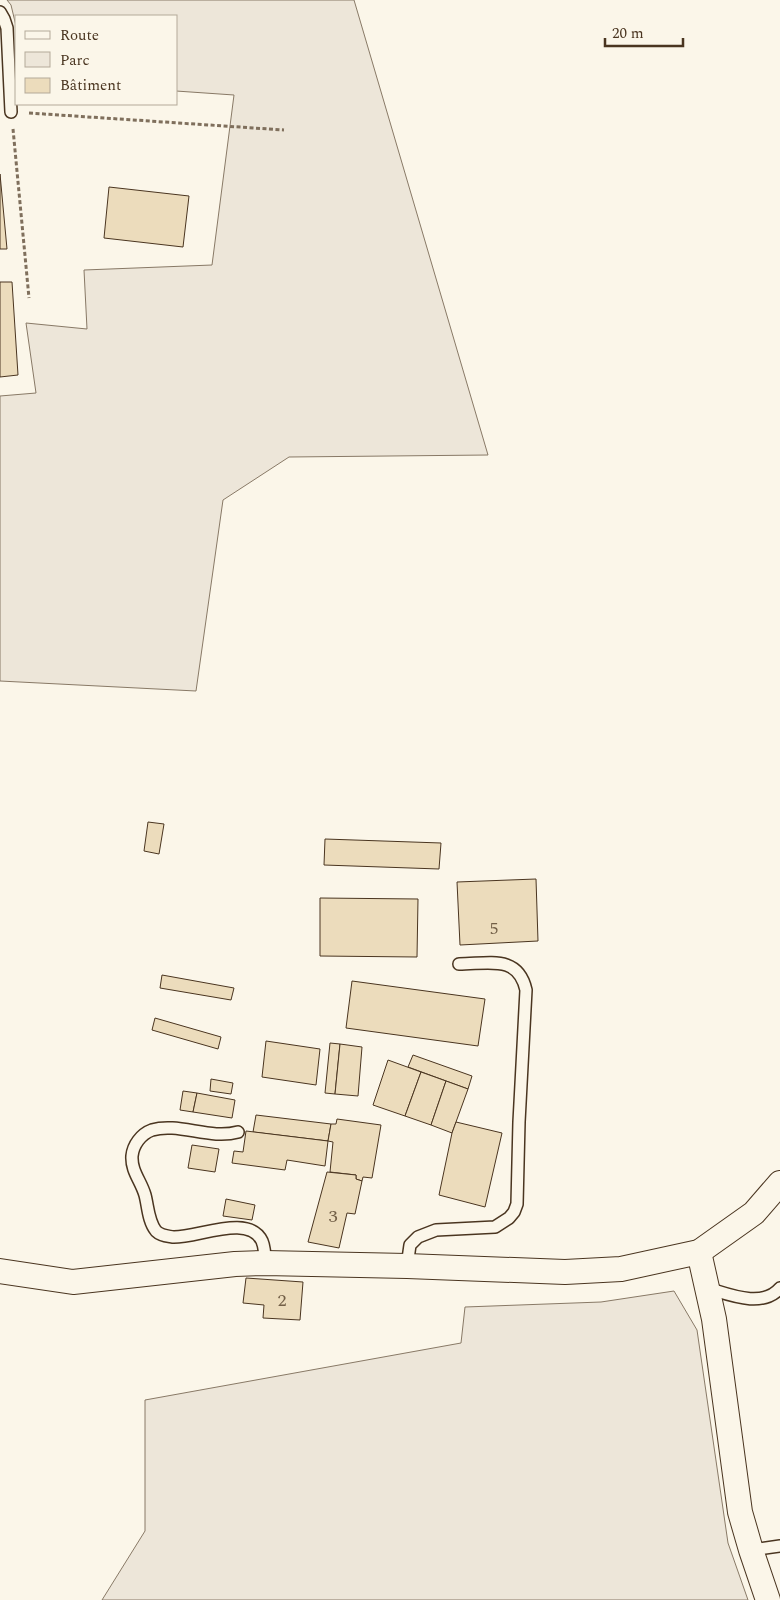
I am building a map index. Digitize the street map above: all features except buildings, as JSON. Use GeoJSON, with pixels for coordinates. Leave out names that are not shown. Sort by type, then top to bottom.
{"type":"FeatureCollection","features":[{"type":"Feature","properties":{"kind":"street"},"geometry":{"type":"LineString","coordinates":[[0,1271],[73,1282],[235,1264],[265,1263],[565,1272],[621,1268],[699,1252],[754,1213],[780,1183]]}},
{"type":"Feature","properties":{"kind":"street"},"geometry":{"type":"LineString","coordinates":[[699,1252],[714,1319],[740,1512],[768,1600]]}},
{"type":"Feature","properties":{"kind":"lane"},"geometry":{"type":"LineString","coordinates":[[0,12],[7,28],[11,112]]}},
{"type":"Feature","properties":{"kind":"lane"},"geometry":{"type":"LineString","coordinates":[[407,1266],[410,1245],[418,1237],[436,1230],[495,1227],[509,1218],[517,1204],[526,990],[524,981],[515,969],[504,963],[459,964]]}},
{"type":"Feature","properties":{"kind":"lane"},"geometry":{"type":"LineString","coordinates":[[238,1132],[221,1134],[164,1128],[151,1130],[141,1136],[134,1146],[132,1164],[145,1193],[152,1224],[157,1232],[163,1236],[185,1237],[230,1227],[249,1229],[262,1242],[265,1263]]}},
{"type":"Feature","properties":{"kind":"lane"},"geometry":{"type":"LineString","coordinates":[[706,1288],[752,1299],[772,1295],[780,1288]]}},
{"type":"Feature","properties":{"kind":"lane"},"geometry":{"type":"LineString","coordinates":[[751,1550],[780,1546]]}},
{"type":"Feature","properties":{"kind":"path"},"geometry":{"type":"LineString","coordinates":[[29,298],[11,112],[284,130]]}},
{"type":"Feature","properties":{"kind":"green space"},"geometry":{"type":"Polygon","coordinates":[[[7,0],[354,0],[488,455],[289,457],[223,500],[196,691],[0,681],[0,396],[36,393],[26,323],[87,329],[84,270],[212,265],[234,95],[178,91],[178,15],[15,15],[15,22],[11,5],[7,0]]]}},
{"type":"Feature","properties":{"kind":"green space"},"geometry":{"type":"Polygon","coordinates":[[[674,1291],[697,1330],[728,1543],[748,1600],[102,1600],[145,1531],[145,1400],[461,1343],[465,1307],[601,1302],[674,1291]]]}}]}
